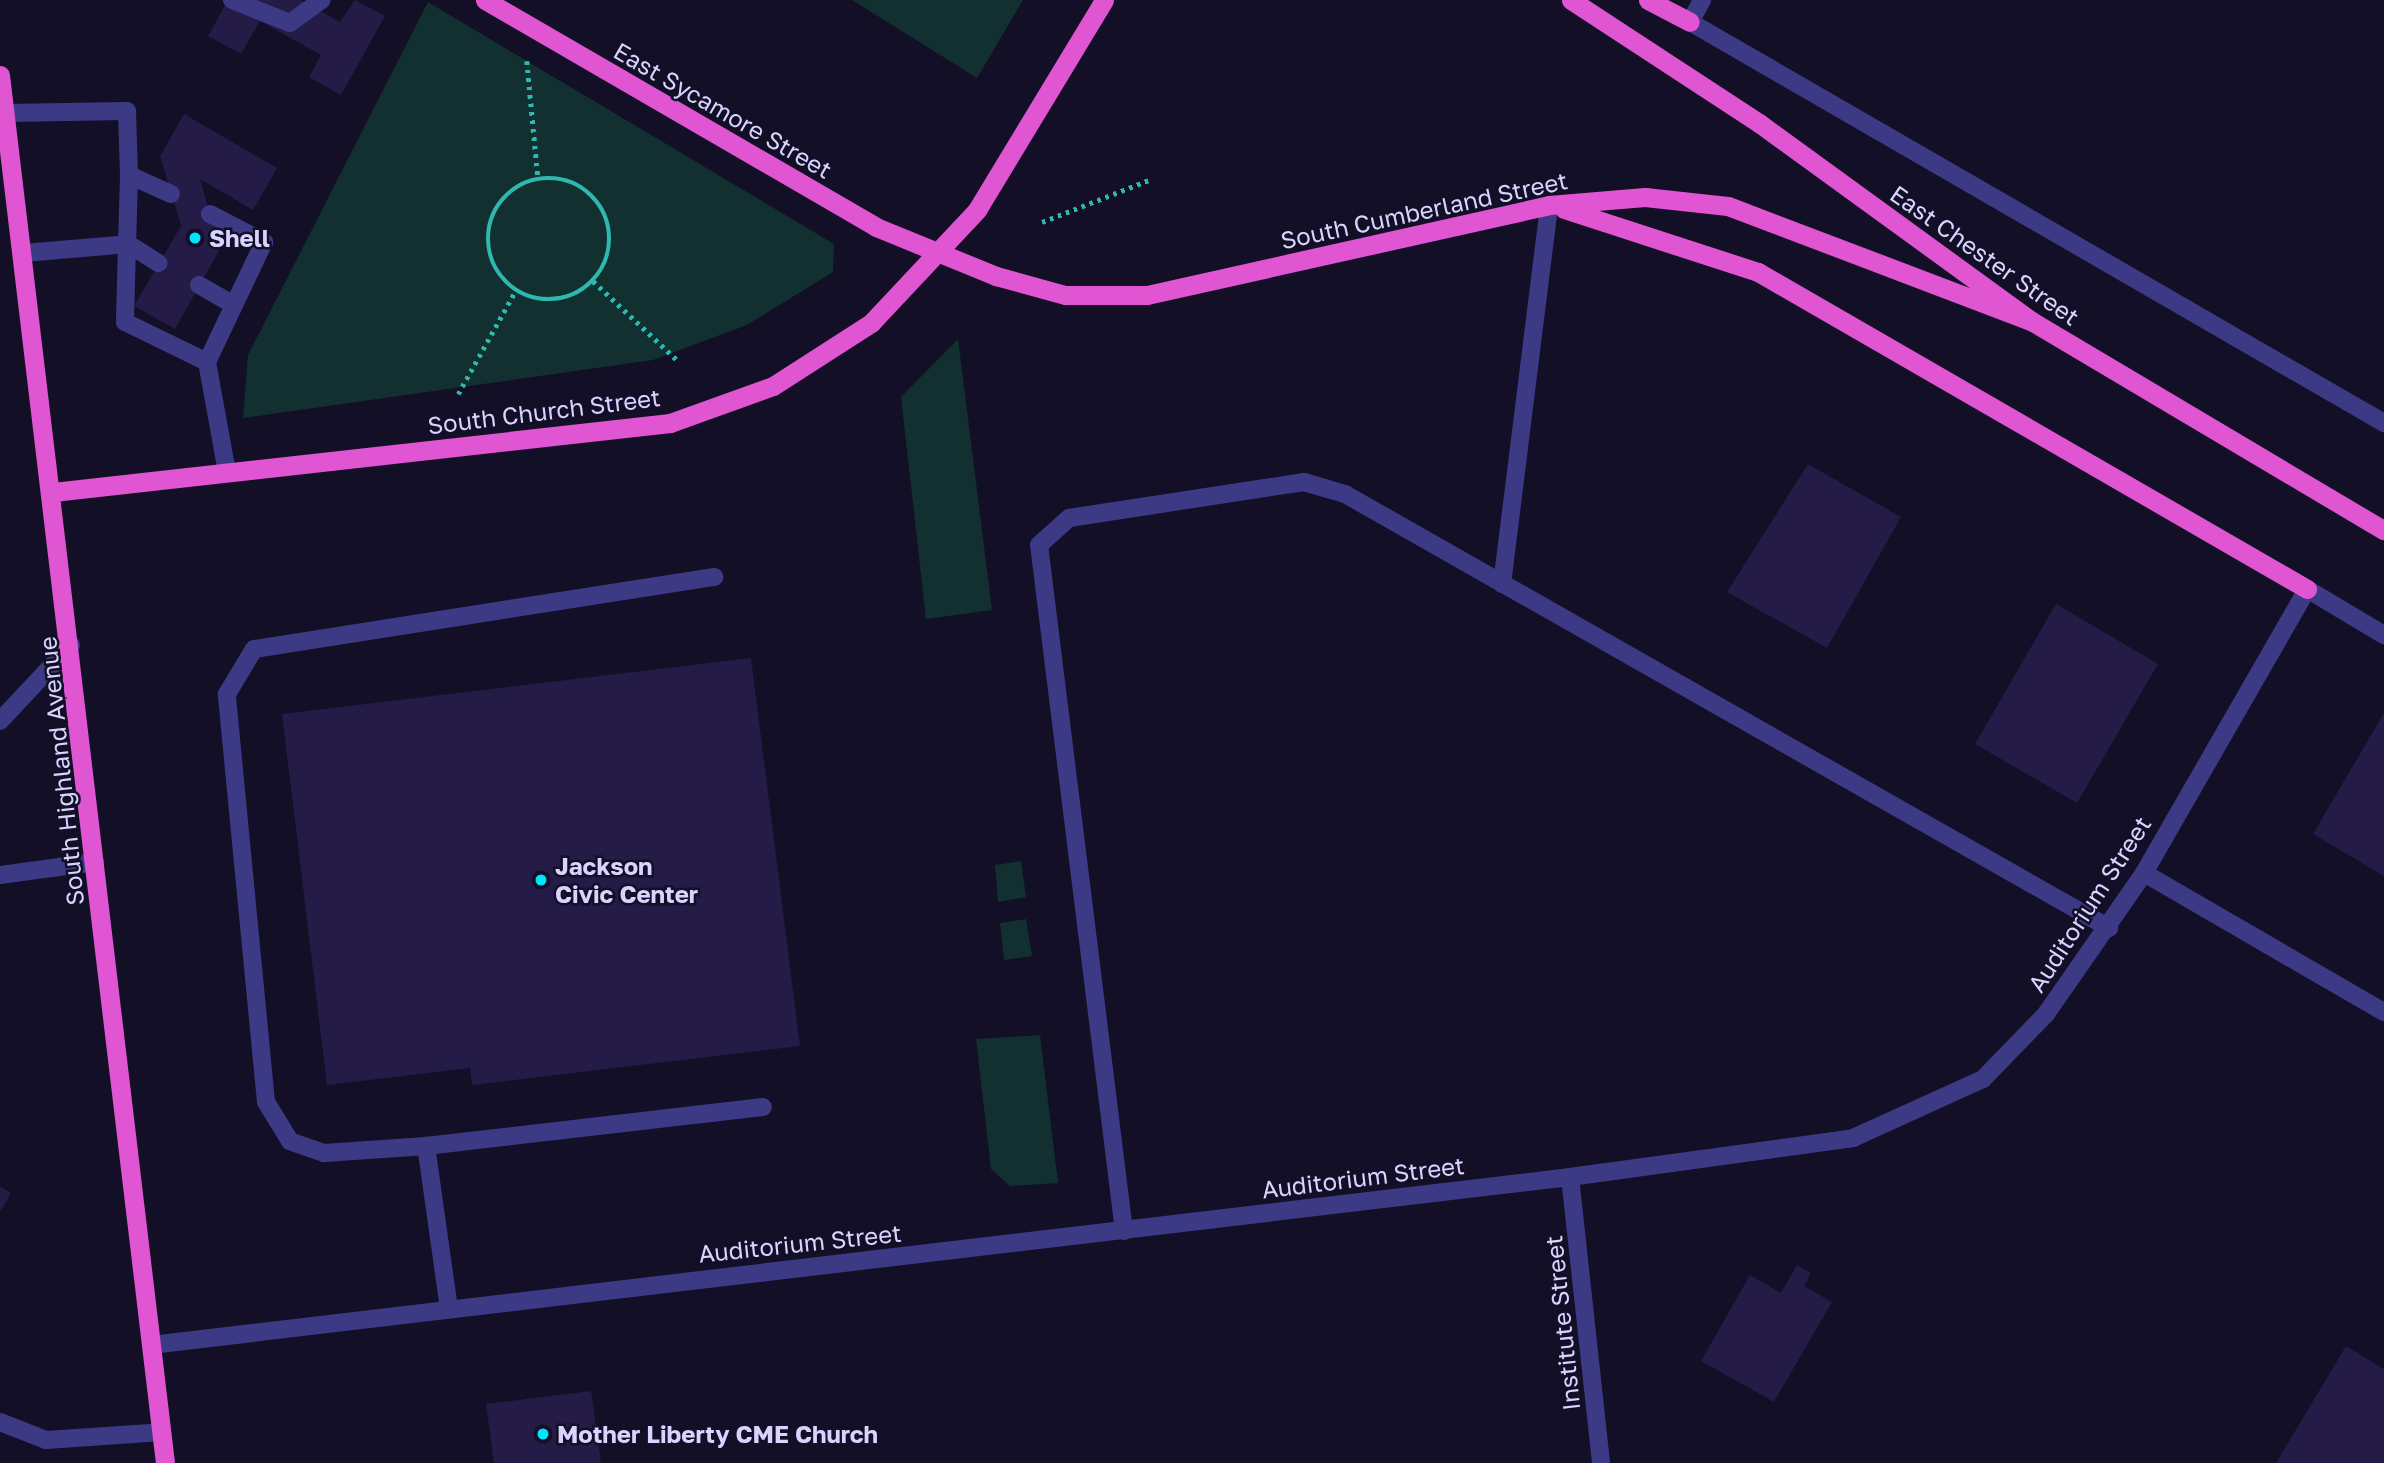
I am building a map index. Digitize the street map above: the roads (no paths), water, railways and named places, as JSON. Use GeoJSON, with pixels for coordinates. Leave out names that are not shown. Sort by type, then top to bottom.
{"type":"FeatureCollection","features":[{"type":"Feature","properties":{"kind":"highway","name":"East Sycamore Street"},"geometry":{"type":"LineString","coordinates":[[485,0],[876,227],[939,255]]}},
{"type":"Feature","properties":{"kind":"highway","name":"South Church Street"},"geometry":{"type":"LineString","coordinates":[[53,492],[670,423],[774,386],[871,323],[939,255],[992,188],[1104,0]]}},
{"type":"Feature","properties":{"kind":"highway","name":"East Chester Street"},"geometry":{"type":"LineString","coordinates":[[1572,0],[1759,123],[2032,322],[2384,530]]}},
{"type":"Feature","properties":{"kind":"highway"},"geometry":{"type":"LineString","coordinates":[[1648,0],[1690,22]]}},
{"type":"Feature","properties":{"kind":"highway","name":"South Highland Avenue"},"geometry":{"type":"LineString","coordinates":[[0,75],[53,492],[165,1463]]}},
{"type":"Feature","properties":{"kind":"highway","name":"South Cumberland Street"},"geometry":{"type":"LineString","coordinates":[[939,255],[1065,295],[1147,295],[1549,205],[1645,197],[1728,206],[2032,322]]}},
{"type":"Feature","properties":{"kind":"highway"},"geometry":{"type":"LineString","coordinates":[[1549,205],[1672,239],[1758,272],[2307,589]]}},
{"type":"Feature","properties":{"kind":"street"},"geometry":{"type":"LineString","coordinates":[[232,0],[290,23],[321,0]]}},
{"type":"Feature","properties":{"kind":"street"},"geometry":{"type":"LineString","coordinates":[[1702,0],[1690,22],[2384,422]]}},
{"type":"Feature","properties":{"kind":"street"},"geometry":{"type":"LineString","coordinates":[[5,113],[127,111],[129,176],[125,322],[207,362]]}},
{"type":"Feature","properties":{"kind":"street"},"geometry":{"type":"LineString","coordinates":[[129,176],[171,194]]}},
{"type":"Feature","properties":{"kind":"street"},"geometry":{"type":"LineString","coordinates":[[1502,584],[1549,205]]}},
{"type":"Feature","properties":{"kind":"street"},"geometry":{"type":"LineString","coordinates":[[210,214],[264,242],[207,362],[226,472]]}},
{"type":"Feature","properties":{"kind":"street"},"geometry":{"type":"LineString","coordinates":[[24,253],[128,244],[159,262]]}},
{"type":"Feature","properties":{"kind":"street"},"geometry":{"type":"LineString","coordinates":[[199,285],[234,305]]}},
{"type":"Feature","properties":{"kind":"street"},"geometry":{"type":"LineString","coordinates":[[1124,1231],[1039,545],[1069,518],[1304,482],[1345,494],[2109,928]]}},
{"type":"Feature","properties":{"kind":"street"},"geometry":{"type":"LineString","coordinates":[[714,577],[254,649],[227,694],[266,1102],[290,1141],[324,1153],[426,1146],[763,1107]]}},
{"type":"Feature","properties":{"kind":"street"},"geometry":{"type":"LineString","coordinates":[[2307,589],[2384,635]]}},
{"type":"Feature","properties":{"kind":"street","name":"Auditorium Street"},"geometry":{"type":"LineString","coordinates":[[151,1345],[1570,1177],[1853,1138],[1924,1111],[1983,1079],[2046,1014],[2109,928],[2144,873],[2307,589]]}},
{"type":"Feature","properties":{"kind":"street"},"geometry":{"type":"LineString","coordinates":[[0,721],[71,645]]}},
{"type":"Feature","properties":{"kind":"street"},"geometry":{"type":"LineString","coordinates":[[0,875],[96,862]]}},
{"type":"Feature","properties":{"kind":"street"},"geometry":{"type":"LineString","coordinates":[[2144,873],[2384,1012]]}},
{"type":"Feature","properties":{"kind":"street"},"geometry":{"type":"LineString","coordinates":[[426,1146],[449,1309]]}},
{"type":"Feature","properties":{"kind":"street","name":"Institute Street"},"geometry":{"type":"LineString","coordinates":[[1570,1177],[1601,1463]]}},
{"type":"Feature","properties":{"kind":"street"},"geometry":{"type":"LineString","coordinates":[[0,1422],[46,1440],[162,1432]]}},
{"type":"Feature","properties":{"kind":"place","name":"Shell"},"geometry":{"type":"Point","coordinates":[195,238]}},
{"type":"Feature","properties":{"kind":"place","name":"Jackson Civic Center"},"geometry":{"type":"Point","coordinates":[541,880]}},
{"type":"Feature","properties":{"kind":"place","name":"Mother Liberty CME Church"},"geometry":{"type":"Point","coordinates":[543,1434]}}]}
